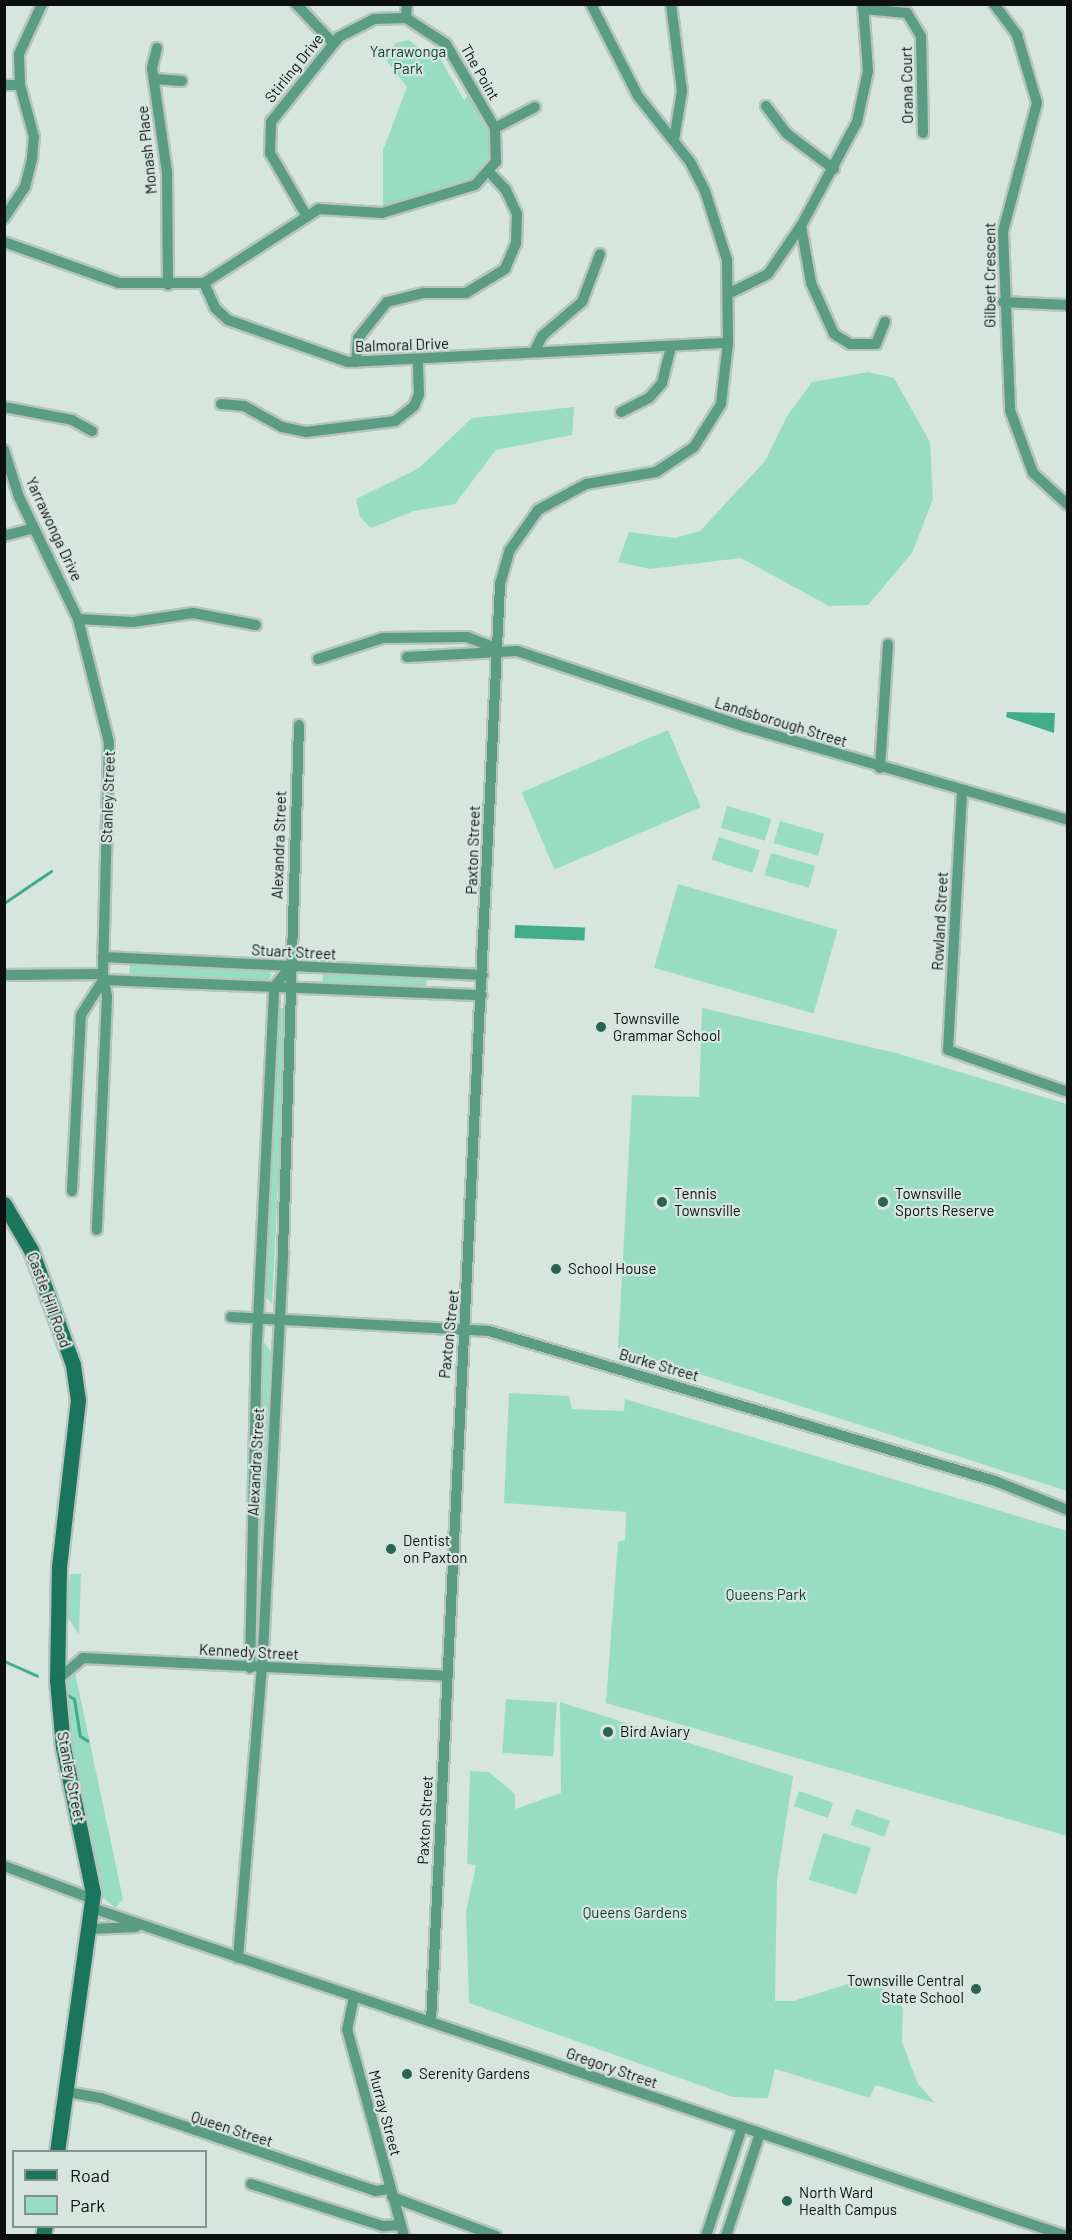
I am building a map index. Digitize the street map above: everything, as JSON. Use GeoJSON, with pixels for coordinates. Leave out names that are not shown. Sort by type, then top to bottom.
{"type":"FeatureCollection","features":[{"type":"Feature","properties":{"kind":"main road","name":"Castle Hill Road"},"geometry":{"type":"LineString","coordinates":[[4,1204],[31,1250],[73,1365],[78,1400]]}},
{"type":"Feature","properties":{"kind":"main road","name":"Stanley Street"},"geometry":{"type":"LineString","coordinates":[[57,2150],[92,1904],[63,1747],[57,1680],[58,1568],[78,1400]]}},
{"type":"Feature","properties":{"kind":"street"},"geometry":{"type":"LineString","coordinates":[[4,218],[25,187],[32,158],[31,116],[20,85],[19,54],[42,4]]}},
{"type":"Feature","properties":{"kind":"street"},"geometry":{"type":"LineString","coordinates":[[296,4],[333,43]]}},
{"type":"Feature","properties":{"kind":"street"},"geometry":{"type":"LineString","coordinates":[[406,18],[407,4]]}},
{"type":"Feature","properties":{"kind":"street"},"geometry":{"type":"LineString","coordinates":[[496,648],[504,566],[527,522],[568,491],[656,472],[694,447],[721,404],[728,343],[730,293],[718,226],[691,163],[638,96],[591,4]]}},
{"type":"Feature","properties":{"kind":"street"},"geometry":{"type":"LineString","coordinates":[[671,4],[682,91],[674,140]]}},
{"type":"Feature","properties":{"kind":"street","name":"Gilbert Crescent"},"geometry":{"type":"LineString","coordinates":[[994,4],[1017,35],[1037,103],[1004,223],[1004,302],[1008,393],[1016,439],[1033,473],[1068,505]]}},
{"type":"Feature","properties":{"kind":"street"},"geometry":{"type":"LineString","coordinates":[[730,293],[768,274],[801,226],[834,169],[863,105],[868,53],[863,7]]}},
{"type":"Feature","properties":{"kind":"street","name":"Orana Court"},"geometry":{"type":"LineString","coordinates":[[863,7],[907,14],[921,36],[923,133]]}},
{"type":"Feature","properties":{"kind":"street","name":"Stirling Drive"},"geometry":{"type":"LineString","coordinates":[[306,215],[270,153],[268,132],[276,113],[333,43],[361,23],[406,18]]}},
{"type":"Feature","properties":{"kind":"street","name":"The Point"},"geometry":{"type":"LineString","coordinates":[[406,18],[446,44],[495,128]]}},
{"type":"Feature","properties":{"kind":"street","name":"Monash Place"},"geometry":{"type":"LineString","coordinates":[[157,48],[154,79],[167,172],[168,285]]}},
{"type":"Feature","properties":{"kind":"street"},"geometry":{"type":"LineString","coordinates":[[154,79],[182,81]]}},
{"type":"Feature","properties":{"kind":"street"},"geometry":{"type":"LineString","coordinates":[[4,85],[20,85]]}},
{"type":"Feature","properties":{"kind":"street"},"geometry":{"type":"LineString","coordinates":[[766,106],[786,133],[834,169]]}},
{"type":"Feature","properties":{"kind":"street"},"geometry":{"type":"LineString","coordinates":[[491,174],[498,142],[495,128],[535,107]]}},
{"type":"Feature","properties":{"kind":"street"},"geometry":{"type":"LineString","coordinates":[[4,242],[118,283],[168,285],[204,283],[306,215],[319,209],[382,213],[410,209],[491,174]]}},
{"type":"Feature","properties":{"kind":"street"},"geometry":{"type":"LineString","coordinates":[[356,362],[358,338],[387,302],[424,293],[466,293],[505,269],[516,243],[517,214],[506,190],[491,174]]}},
{"type":"Feature","properties":{"kind":"street"},"geometry":{"type":"LineString","coordinates":[[801,226],[811,283],[834,334],[850,344],[876,344],[885,322]]}},
{"type":"Feature","properties":{"kind":"street"},"geometry":{"type":"LineString","coordinates":[[534,352],[542,336],[582,302],[600,254]]}},
{"type":"Feature","properties":{"kind":"street","name":"Balmoral Drive"},"geometry":{"type":"LineString","coordinates":[[204,283],[215,308],[228,320],[356,362],[418,361],[534,352],[728,343]]}},
{"type":"Feature","properties":{"kind":"street"},"geometry":{"type":"LineString","coordinates":[[1004,302],[1068,305]]}},
{"type":"Feature","properties":{"kind":"street"},"geometry":{"type":"LineString","coordinates":[[621,412],[649,398],[662,382],[671,347]]}},
{"type":"Feature","properties":{"kind":"street"},"geometry":{"type":"LineString","coordinates":[[221,404],[244,406],[282,427],[306,432],[395,421],[417,400],[418,361]]}},
{"type":"Feature","properties":{"kind":"street"},"geometry":{"type":"LineString","coordinates":[[4,407],[72,420],[92,431]]}},
{"type":"Feature","properties":{"kind":"street","name":"Yarrawonga Drive"},"geometry":{"type":"LineString","coordinates":[[4,450],[33,528],[78,619]]}},
{"type":"Feature","properties":{"kind":"street"},"geometry":{"type":"LineString","coordinates":[[4,536],[33,528]]}},
{"type":"Feature","properties":{"kind":"street"},"geometry":{"type":"LineString","coordinates":[[78,619],[133,622],[193,613],[256,626]]}},
{"type":"Feature","properties":{"kind":"street","name":"Stanley Street"},"geometry":{"type":"LineString","coordinates":[[78,619],[110,742],[103,957],[103,977],[107,998],[97,1230]]}},
{"type":"Feature","properties":{"kind":"street","name":"Landsborough Street"},"geometry":{"type":"LineString","coordinates":[[318,659],[383,638],[467,637],[880,768],[1065,822]]}},
{"type":"Feature","properties":{"kind":"street"},"geometry":{"type":"LineString","coordinates":[[880,768],[888,644]]}},
{"type":"Feature","properties":{"kind":"street","name":"Landsborough Street"},"geometry":{"type":"LineString","coordinates":[[407,657],[496,648]]}},
{"type":"Feature","properties":{"kind":"street","name":"Paxton Street"},"geometry":{"type":"LineString","coordinates":[[430,2022],[483,975],[496,648]]}},
{"type":"Feature","properties":{"kind":"street","name":"Alexandra Street"},"geometry":{"type":"LineString","coordinates":[[255,1668],[279,1321],[293,987],[290,967],[299,725]]}},
{"type":"Feature","properties":{"kind":"street","name":"Rowland Street"},"geometry":{"type":"LineString","coordinates":[[962,792],[948,1050],[1068,1092]]}},
{"type":"Feature","properties":{"kind":"street","name":"Stuart Street"},"geometry":{"type":"LineString","coordinates":[[103,957],[483,975]]}},
{"type":"Feature","properties":{"kind":"street"},"geometry":{"type":"LineString","coordinates":[[274,987],[290,967]]}},
{"type":"Feature","properties":{"kind":"street"},"geometry":{"type":"LineString","coordinates":[[4,975],[103,977],[274,987],[482,995]]}},
{"type":"Feature","properties":{"kind":"street"},"geometry":{"type":"LineString","coordinates":[[72,1191],[81,1015],[103,977]]}},
{"type":"Feature","properties":{"kind":"street","name":"Alexandra Street"},"geometry":{"type":"LineString","coordinates":[[238,1958],[248,1877],[255,1668],[259,1320],[274,987]]}},
{"type":"Feature","properties":{"kind":"street","name":"Burke Street"},"geometry":{"type":"LineString","coordinates":[[231,1317],[489,1331],[995,1481],[1068,1510]]}},
{"type":"Feature","properties":{"kind":"street","name":"Kennedy Street"},"geometry":{"type":"LineString","coordinates":[[57,1680],[82,1658],[447,1676]]}},
{"type":"Feature","properties":{"kind":"street","name":"Gregory Street"},"geometry":{"type":"LineString","coordinates":[[4,1866],[148,1928],[1066,2235]]}},
{"type":"Feature","properties":{"kind":"street","name":"Gregory Street"},"geometry":{"type":"LineString","coordinates":[[90,1929],[148,1928]]}},
{"type":"Feature","properties":{"kind":"street","name":"Murray Street"},"geometry":{"type":"LineString","coordinates":[[354,1997],[347,2029],[390,2193],[402,2230]]}},
{"type":"Feature","properties":{"kind":"street","name":"Queen Street"},"geometry":{"type":"LineString","coordinates":[[67,2092],[101,2098],[376,2191],[390,2193],[496,2235]]}},
{"type":"Feature","properties":{"kind":"street"},"geometry":{"type":"LineString","coordinates":[[706,2235],[742,2127]]}},
{"type":"Feature","properties":{"kind":"street"},"geometry":{"type":"LineString","coordinates":[[726,2235],[760,2133]]}},
{"type":"Feature","properties":{"kind":"street"},"geometry":{"type":"LineString","coordinates":[[251,2184],[382,2226],[402,2230]]}},
{"type":"Feature","properties":{"kind":"green space","name":"Yarrawonga Park"},"geometry":{"type":"Polygon","coordinates":[[[409,40],[428,55],[438,55],[464,100],[468,95],[491,137],[490,155],[474,179],[410,203],[383,206],[383,150],[407,87],[387,61],[395,43],[409,40]]]}},
{"type":"Feature","properties":{"kind":"green space"},"geometry":{"type":"Polygon","coordinates":[[[868,372],[894,378],[930,442],[933,499],[912,553],[868,605],[829,606],[741,558],[650,569],[618,562],[629,532],[675,538],[700,531],[765,461],[787,416],[812,382],[868,372]]]}},
{"type":"Feature","properties":{"kind":"green space"},"geometry":{"type":"Polygon","coordinates":[[[574,407],[572,435],[496,450],[455,504],[414,511],[371,528],[360,517],[356,499],[419,468],[472,418],[574,407]]]}},
{"type":"Feature","properties":{"kind":"green space"},"geometry":{"type":"Polygon","coordinates":[[[668,730],[701,807],[554,869],[522,792],[668,730]]]}},
{"type":"Feature","properties":{"kind":"green space"},"geometry":{"type":"Polygon","coordinates":[[[727,806],[771,819],[765,841],[721,828],[727,806]]]}},
{"type":"Feature","properties":{"kind":"green space"},"geometry":{"type":"Polygon","coordinates":[[[780,821],[824,834],[818,856],[774,843],[780,821]]]}},
{"type":"Feature","properties":{"kind":"green space"},"geometry":{"type":"Polygon","coordinates":[[[719,837],[760,850],[752,873],[712,860],[719,837]]]}},
{"type":"Feature","properties":{"kind":"green space"},"geometry":{"type":"Polygon","coordinates":[[[771,853],[815,866],[809,888],[765,875],[771,853]]]}},
{"type":"Feature","properties":{"kind":"green space"},"geometry":{"type":"Polygon","coordinates":[[[678,884],[838,930],[814,1013],[654,968],[678,884]]]}},
{"type":"Feature","properties":{"kind":"green space"},"geometry":{"type":"Polygon","coordinates":[[[130,964],[268,970],[272,975],[266,982],[129,976],[130,964]]]}},
{"type":"Feature","properties":{"kind":"green space"},"geometry":{"type":"Polygon","coordinates":[[[323,972],[427,977],[426,988],[322,983],[323,972]]]}},
{"type":"Feature","properties":{"kind":"green space"},"geometry":{"type":"Polygon","coordinates":[[[276,1008],[287,1008],[272,1304],[264,1295],[276,1008]]]}},
{"type":"Feature","properties":{"kind":"green space","name":"Townsville Sports Reserve"},"geometry":{"type":"Polygon","coordinates":[[[702,1008],[896,1053],[1067,1104],[1067,1491],[618,1348],[632,1095],[699,1097],[702,1008]]]}},
{"type":"Feature","properties":{"kind":"green space"},"geometry":{"type":"Polygon","coordinates":[[[264,1342],[271,1352],[254,1658],[261,1344],[264,1342]]]}},
{"type":"Feature","properties":{"kind":"green space","name":"Queens Park"},"geometry":{"type":"Polygon","coordinates":[[[509,1393],[569,1396],[572,1409],[624,1411],[625,1399],[1067,1531],[1067,1836],[606,1703],[618,1542],[625,1540],[626,1512],[504,1503],[509,1393]]]}},
{"type":"Feature","properties":{"kind":"green space"},"geometry":{"type":"Polygon","coordinates":[[[70,1574],[81,1574],[79,1635],[65,1613],[70,1574]]]}},
{"type":"Feature","properties":{"kind":"green space"},"geometry":{"type":"Polygon","coordinates":[[[74,1668],[123,1899],[115,1908],[100,1895],[72,1748],[64,1680],[74,1668]]]}},
{"type":"Feature","properties":{"kind":"green space"},"geometry":{"type":"Polygon","coordinates":[[[506,1699],[557,1703],[553,1756],[502,1753],[506,1699]]]}},
{"type":"Feature","properties":{"kind":"green space","name":"Queens Gardens"},"geometry":{"type":"Polygon","coordinates":[[[560,1702],[793,1776],[777,1880],[775,2001],[793,2001],[871,1977],[903,2008],[902,2042],[918,2084],[935,2103],[875,2085],[870,2098],[775,2069],[768,2098],[733,2097],[469,2003],[466,1912],[476,1865],[467,1864],[470,1771],[489,1772],[515,1794],[515,1809],[561,1793],[560,1702]]]}},
{"type":"Feature","properties":{"kind":"green space"},"geometry":{"type":"Polygon","coordinates":[[[799,1791],[833,1803],[828,1818],[794,1806],[799,1791]]]}},
{"type":"Feature","properties":{"kind":"green space"},"geometry":{"type":"Polygon","coordinates":[[[856,1809],[890,1821],[885,1837],[850,1825],[856,1809]]]}},
{"type":"Feature","properties":{"kind":"green space"},"geometry":{"type":"Polygon","coordinates":[[[823,1833],[871,1848],[856,1894],[809,1880],[823,1833]]]}},
{"type":"Feature","properties":{"kind":"shaded area"},"geometry":{"type":"Polygon","coordinates":[[[1007,712],[1055,713],[1054,733],[1006,717],[1007,712]]]}},
{"type":"Feature","properties":{"kind":"shaded area"},"geometry":{"type":"Polygon","coordinates":[[[515,925],[585,927],[585,940],[515,938],[515,925]]]}},
{"type":"Feature","properties":{"kind":"waterway"},"geometry":{"type":"LineString","coordinates":[[4,903],[51,871]]}},
{"type":"Feature","properties":{"kind":"waterway"},"geometry":{"type":"LineString","coordinates":[[4,1661],[37,1676]]}},
{"type":"Feature","properties":{"kind":"waterway"},"geometry":{"type":"LineString","coordinates":[[66,1694],[74,1699],[80,1736],[88,1741]]}},
{"type":"Feature","properties":{"kind":"place","name":"Townsville Grammar School"},"geometry":{"type":"Point","coordinates":[601,1027]}},
{"type":"Feature","properties":{"kind":"place","name":"Tennis Townsville"},"geometry":{"type":"Point","coordinates":[662,1202]}},
{"type":"Feature","properties":{"kind":"place","name":"Townsville Sports Reserve"},"geometry":{"type":"Point","coordinates":[883,1202]}},
{"type":"Feature","properties":{"kind":"place","name":"School House"},"geometry":{"type":"Point","coordinates":[556,1269]}},
{"type":"Feature","properties":{"kind":"place","name":"Dentist on Paxton"},"geometry":{"type":"Point","coordinates":[391,1549]}},
{"type":"Feature","properties":{"kind":"place","name":"Bird Aviary"},"geometry":{"type":"Point","coordinates":[608,1732]}},
{"type":"Feature","properties":{"kind":"place","name":"Townsville Central State School"},"geometry":{"type":"Point","coordinates":[976,1989]}},
{"type":"Feature","properties":{"kind":"place","name":"Serenity Gardens"},"geometry":{"type":"Point","coordinates":[407,2074]}},
{"type":"Feature","properties":{"kind":"place","name":"North Ward Health Campus"},"geometry":{"type":"Point","coordinates":[787,2201]}}]}
